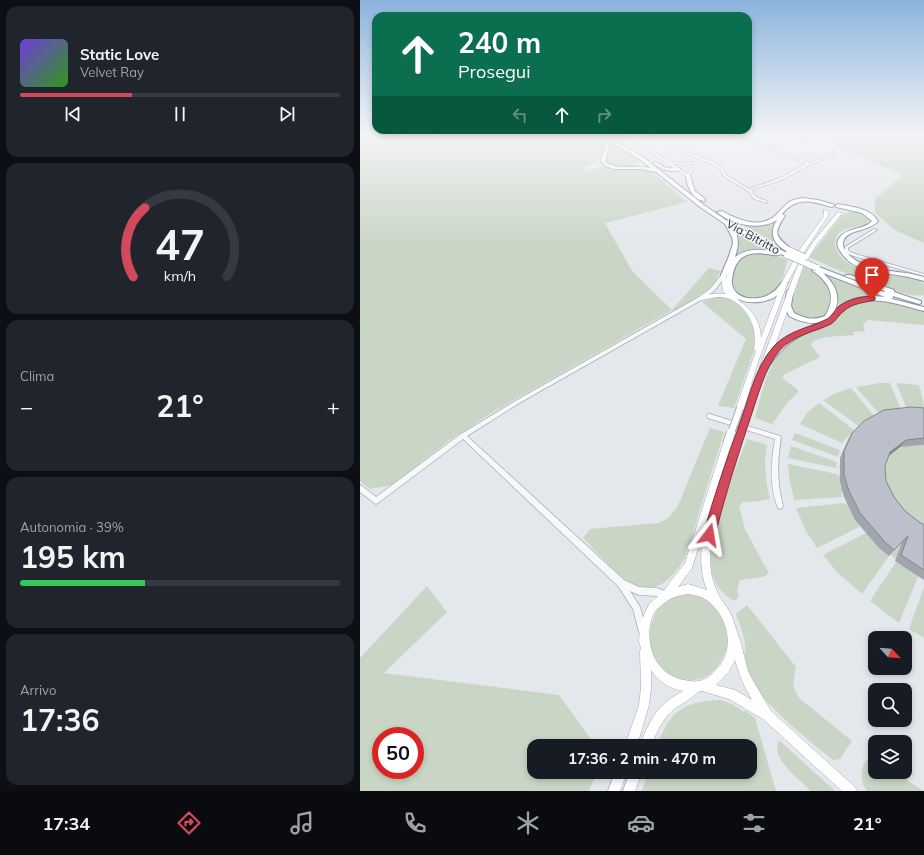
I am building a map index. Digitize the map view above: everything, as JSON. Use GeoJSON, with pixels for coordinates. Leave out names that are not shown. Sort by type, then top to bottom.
{"type":"FeatureCollection","features":[{"type":"Feature","properties":{"kind":"highway"},"geometry":{"type":"LineString","coordinates":[[652,170],[667,178]]}},
{"type":"Feature","properties":{"kind":"highway","name":"Via Bitritto"},"geometry":{"type":"LineString","coordinates":[[656,170],[728,224],[816,268],[860,286],[924,308]]}},
{"type":"Feature","properties":{"kind":"highway","name":"Via Bitritto"},"geometry":{"type":"LineString","coordinates":[[662,170],[712,209],[802,262],[803,265],[835,272],[924,304]]}},
{"type":"Feature","properties":{"kind":"highway"},"geometry":{"type":"LineString","coordinates":[[688,176],[693,192],[709,204],[712,209],[737,221],[758,223],[773,220],[787,205],[796,201],[806,200],[864,212],[875,221],[871,225],[851,232],[842,238],[840,244],[842,250],[849,258],[871,269],[912,275],[924,279]]}},
{"type":"Feature","properties":{"kind":"highway"},"geometry":{"type":"LineString","coordinates":[[689,196],[696,204],[728,226],[735,235],[736,247],[724,275]]}},
{"type":"Feature","properties":{"kind":"highway"},"geometry":{"type":"LineString","coordinates":[[788,254],[777,240],[773,231],[776,223],[790,206],[797,203],[806,202],[820,205],[825,210]]}},
{"type":"Feature","properties":{"kind":"highway"},"geometry":{"type":"LineString","coordinates":[[841,213],[859,212],[869,216],[871,221],[866,225],[846,230],[838,237],[836,245],[838,250],[846,259],[871,272],[908,276],[924,282]]}},
{"type":"Feature","properties":{"kind":"highway"},"geometry":{"type":"LineString","coordinates":[[785,282],[774,295],[757,300],[749,300],[740,299],[735,295],[731,290],[729,282],[733,263],[741,255],[756,251],[788,254]]}},
{"type":"Feature","properties":{"kind":"highway"},"geometry":{"type":"LineString","coordinates":[[790,291],[788,306],[792,314],[804,321],[813,322],[827,318],[834,307],[835,293],[828,281],[816,268]]}},
{"type":"Feature","properties":{"kind":"highway"},"geometry":{"type":"LineString","coordinates":[[835,272],[907,296],[924,296]]}},
{"type":"Feature","properties":{"kind":"highway"},"geometry":{"type":"LineString","coordinates":[[764,367],[778,347],[787,340],[796,334],[830,321],[840,310],[859,300],[881,299],[924,308]]}},
{"type":"Feature","properties":{"kind":"main road"},"geometry":{"type":"LineString","coordinates":[[633,739],[644,705],[646,688],[644,642],[645,624],[649,612],[656,602],[666,594],[689,564],[731,445],[748,410],[764,367],[790,291],[800,267],[809,251],[841,213],[842,209],[835,206],[826,206],[826,216],[803,249],[785,282],[755,362],[740,408],[731,445],[719,496],[707,545],[705,562],[707,576],[717,602]]}},
{"type":"Feature","properties":{"kind":"main road"},"geometry":{"type":"LineString","coordinates":[[825,210],[831,213],[841,213]]}},
{"type":"Feature","properties":{"kind":"main road"},"geometry":{"type":"LineString","coordinates":[[724,275],[726,291],[746,309],[757,327],[758,343],[755,362]]}},
{"type":"Feature","properties":{"kind":"main road"},"geometry":{"type":"LineString","coordinates":[[701,298],[720,295],[731,297]]}},
{"type":"Feature","properties":{"kind":"main road"},"geometry":{"type":"LineString","coordinates":[[666,594],[678,590],[693,590],[708,595],[717,602],[731,624],[743,671],[748,683],[767,715]]}},
{"type":"Feature","properties":{"kind":"main road"},"geometry":{"type":"LineString","coordinates":[[648,739],[654,726],[664,711],[672,703],[686,696],[699,686],[712,682],[720,676],[727,667],[732,652],[733,636]]}},
{"type":"Feature","properties":{"kind":"main road"},"geometry":{"type":"LineString","coordinates":[[644,642],[650,660],[658,672],[669,681],[682,686],[699,686],[731,694],[767,715],[851,791]]}},
{"type":"Feature","properties":{"kind":"main road"},"geometry":{"type":"LineString","coordinates":[[614,791],[618,779]]}},
{"type":"Feature","properties":{"kind":"main road"},"geometry":{"type":"LineString","coordinates":[[629,791],[633,779]]}},
{"type":"Feature","properties":{"kind":"street"},"geometry":{"type":"LineString","coordinates":[[680,170],[688,176],[691,170]]}},
{"type":"Feature","properties":{"kind":"street"},"geometry":{"type":"LineString","coordinates":[[724,170],[724,175],[749,190],[755,198],[766,202]]}},
{"type":"Feature","properties":{"kind":"street"},"geometry":{"type":"LineString","coordinates":[[749,190],[781,179],[798,170]]}},
{"type":"Feature","properties":{"kind":"street"},"geometry":{"type":"LineString","coordinates":[[875,230],[846,248],[846,250],[849,253],[858,256],[908,269],[924,275]]}},
{"type":"Feature","properties":{"kind":"street"},"geometry":{"type":"LineString","coordinates":[[360,488],[376,501],[463,436],[519,401],[701,298],[713,289],[724,275]]}},
{"type":"Feature","properties":{"kind":"street"},"geometry":{"type":"LineString","coordinates":[[710,416],[778,438],[775,458],[775,482],[780,506]]}},
{"type":"Feature","properties":{"kind":"street"},"geometry":{"type":"LineString","coordinates":[[463,436],[621,583],[636,607],[644,642]]}},
{"type":"Feature","properties":{"kind":"street"},"geometry":{"type":"LineString","coordinates":[[621,583],[640,591],[666,594]]}},
{"type":"Feature","properties":{"kind":"green space"},"geometry":{"type":"Polygon","coordinates":[[[360,170],[584,170],[587,172],[593,170],[646,170],[651,171],[687,202],[605,223],[632,271],[672,310],[491,413],[450,440],[392,485],[370,489],[360,481],[360,170]]]}},
{"type":"Feature","properties":{"kind":"green space"},"geometry":{"type":"Polygon","coordinates":[[[891,170],[924,170],[924,243],[895,230],[875,213],[875,199],[903,175],[891,170]]]}},
{"type":"Feature","properties":{"kind":"green space"},"geometry":{"type":"Polygon","coordinates":[[[849,212],[863,214],[869,220],[862,225],[848,228],[840,232],[837,236],[835,242],[836,248],[844,260],[853,266],[864,270],[920,281],[924,284],[924,295],[900,293],[884,288],[809,257],[842,215],[849,212]]]}},
{"type":"Feature","properties":{"kind":"green space"},"geometry":{"type":"Polygon","coordinates":[[[780,217],[774,225],[772,231],[779,245],[741,224],[755,225],[780,217]]]}},
{"type":"Feature","properties":{"kind":"green space"},"geometry":{"type":"Polygon","coordinates":[[[735,230],[774,252],[743,253],[735,256],[739,246],[735,230]]]}},
{"type":"Feature","properties":{"kind":"green space"},"geometry":{"type":"Polygon","coordinates":[[[754,253],[769,253],[786,259],[787,261],[783,278],[776,290],[771,294],[762,297],[750,298],[740,295],[735,289],[732,281],[732,272],[736,263],[743,256],[754,253]]]}},
{"type":"Feature","properties":{"kind":"green space"},"geometry":{"type":"Polygon","coordinates":[[[804,267],[816,272],[823,278],[834,298],[826,319],[817,320],[802,317],[791,309],[791,302],[804,267]]]}},
{"type":"Feature","properties":{"kind":"green space"},"geometry":{"type":"Polygon","coordinates":[[[709,268],[721,271],[711,288],[675,310],[672,310],[709,268]]]}},
{"type":"Feature","properties":{"kind":"green space"},"geometry":{"type":"Polygon","coordinates":[[[824,275],[887,298],[849,301],[839,306],[837,293],[824,275]]]}},
{"type":"Feature","properties":{"kind":"green space"},"geometry":{"type":"Polygon","coordinates":[[[716,296],[731,299],[745,310],[754,322],[756,345],[734,408],[718,406],[746,339],[702,302],[716,296]]]}},
{"type":"Feature","properties":{"kind":"green space"},"geometry":{"type":"Polygon","coordinates":[[[881,299],[924,310],[924,325],[868,320],[863,324],[865,331],[853,332],[854,335],[826,337],[813,341],[811,345],[820,357],[785,374],[782,378],[798,390],[798,392],[788,402],[772,424],[755,418],[764,384],[775,360],[780,353],[779,350],[800,335],[837,319],[845,308],[855,302],[881,299]]]}},
{"type":"Feature","properties":{"kind":"green space"},"geometry":{"type":"Polygon","coordinates":[[[890,383],[903,414],[909,414],[896,383],[919,385],[924,405],[924,577],[920,575],[918,577],[899,623],[870,601],[896,562],[895,558],[890,554],[862,594],[836,571],[823,555],[866,533],[865,532],[867,530],[863,525],[817,548],[806,531],[796,508],[844,503],[847,505],[846,502],[849,501],[843,493],[841,494],[842,497],[794,500],[788,464],[837,474],[837,476],[839,476],[839,473],[843,474],[843,470],[839,469],[843,449],[846,451],[848,447],[845,446],[851,436],[881,416],[856,387],[890,383]]]}},
{"type":"Feature","properties":{"kind":"green space"},"geometry":{"type":"Polygon","coordinates":[[[851,388],[875,417],[858,426],[823,400],[836,393],[851,388]]]}},
{"type":"Feature","properties":{"kind":"green space"},"geometry":{"type":"Polygon","coordinates":[[[819,403],[854,430],[842,443],[800,424],[808,412],[819,403]]]}},
{"type":"Feature","properties":{"kind":"green space"},"geometry":{"type":"Polygon","coordinates":[[[710,428],[724,432],[685,558],[671,576],[658,586],[645,588],[632,584],[608,564],[583,538],[590,529],[659,523],[668,518],[677,508],[710,428]]]}},
{"type":"Feature","properties":{"kind":"green space"},"geometry":{"type":"Polygon","coordinates":[[[795,433],[840,450],[838,457],[792,440],[795,433]]]}},
{"type":"Feature","properties":{"kind":"green space"},"geometry":{"type":"Polygon","coordinates":[[[747,439],[767,445],[765,459],[767,486],[770,499],[743,502],[739,506],[745,529],[769,574],[762,577],[740,580],[737,590],[739,596],[735,601],[725,595],[715,581],[711,565],[711,557],[722,508],[747,439]]]}},
{"type":"Feature","properties":{"kind":"green space"},"geometry":{"type":"Polygon","coordinates":[[[791,446],[837,462],[836,468],[788,458],[791,446]]]}},
{"type":"Feature","properties":{"kind":"green space"},"geometry":{"type":"Polygon","coordinates":[[[427,586],[447,612],[384,673],[559,695],[591,739],[527,739],[527,779],[594,779],[589,791],[360,791],[360,658],[427,586]]]}},
{"type":"Feature","properties":{"kind":"green space"},"geometry":{"type":"Polygon","coordinates":[[[924,587],[924,638],[909,629],[924,587]]]}},
{"type":"Feature","properties":{"kind":"green space"},"geometry":{"type":"Polygon","coordinates":[[[682,594],[699,596],[712,604],[720,613],[728,636],[727,647],[718,666],[703,678],[694,680],[675,678],[667,673],[660,667],[651,652],[650,634],[654,616],[658,607],[670,596],[682,594]]]}},
{"type":"Feature","properties":{"kind":"green space"},"geometry":{"type":"Polygon","coordinates":[[[747,605],[796,667],[793,686],[799,698],[852,741],[840,759],[833,760],[799,732],[773,708],[753,684],[746,670],[743,632],[736,614],[747,605]]]}},
{"type":"Feature","properties":{"kind":"green space"},"geometry":{"type":"Polygon","coordinates":[[[720,700],[732,704],[744,712],[745,710],[755,718],[776,791],[642,791],[646,779],[757,779],[757,739],[660,739],[667,724],[679,711],[687,706],[707,701],[720,700]]]}},
{"type":"Feature","properties":{"kind":"green space"},"geometry":{"type":"Polygon","coordinates":[[[779,741],[835,791],[811,791],[782,761],[778,754],[777,747],[779,741]]]}},
{"type":"Feature","properties":{"kind":"green space"},"geometry":{"type":"Polygon","coordinates":[[[868,758],[868,779],[905,779],[923,791],[867,791],[864,787],[862,779],[862,770],[868,758]]]}},
{"type":"Feature","properties":{"kind":"building"},"geometry":{"type":"Polygon","coordinates":[[[911,407],[924,408],[924,438],[906,440],[890,452],[885,466],[886,481],[894,497],[905,511],[924,525],[924,570],[901,555],[908,536],[894,550],[885,542],[860,513],[849,491],[844,475],[844,451],[852,433],[864,421],[884,410],[911,407]]]}},
{"type":"Feature","properties":{"kind":"route"},"geometry":{"type":"LineString","coordinates":[[709,535],[719,496],[764,367],[778,347],[796,334],[816,328],[830,321],[842,307],[859,300],[872,299]]}}]}
